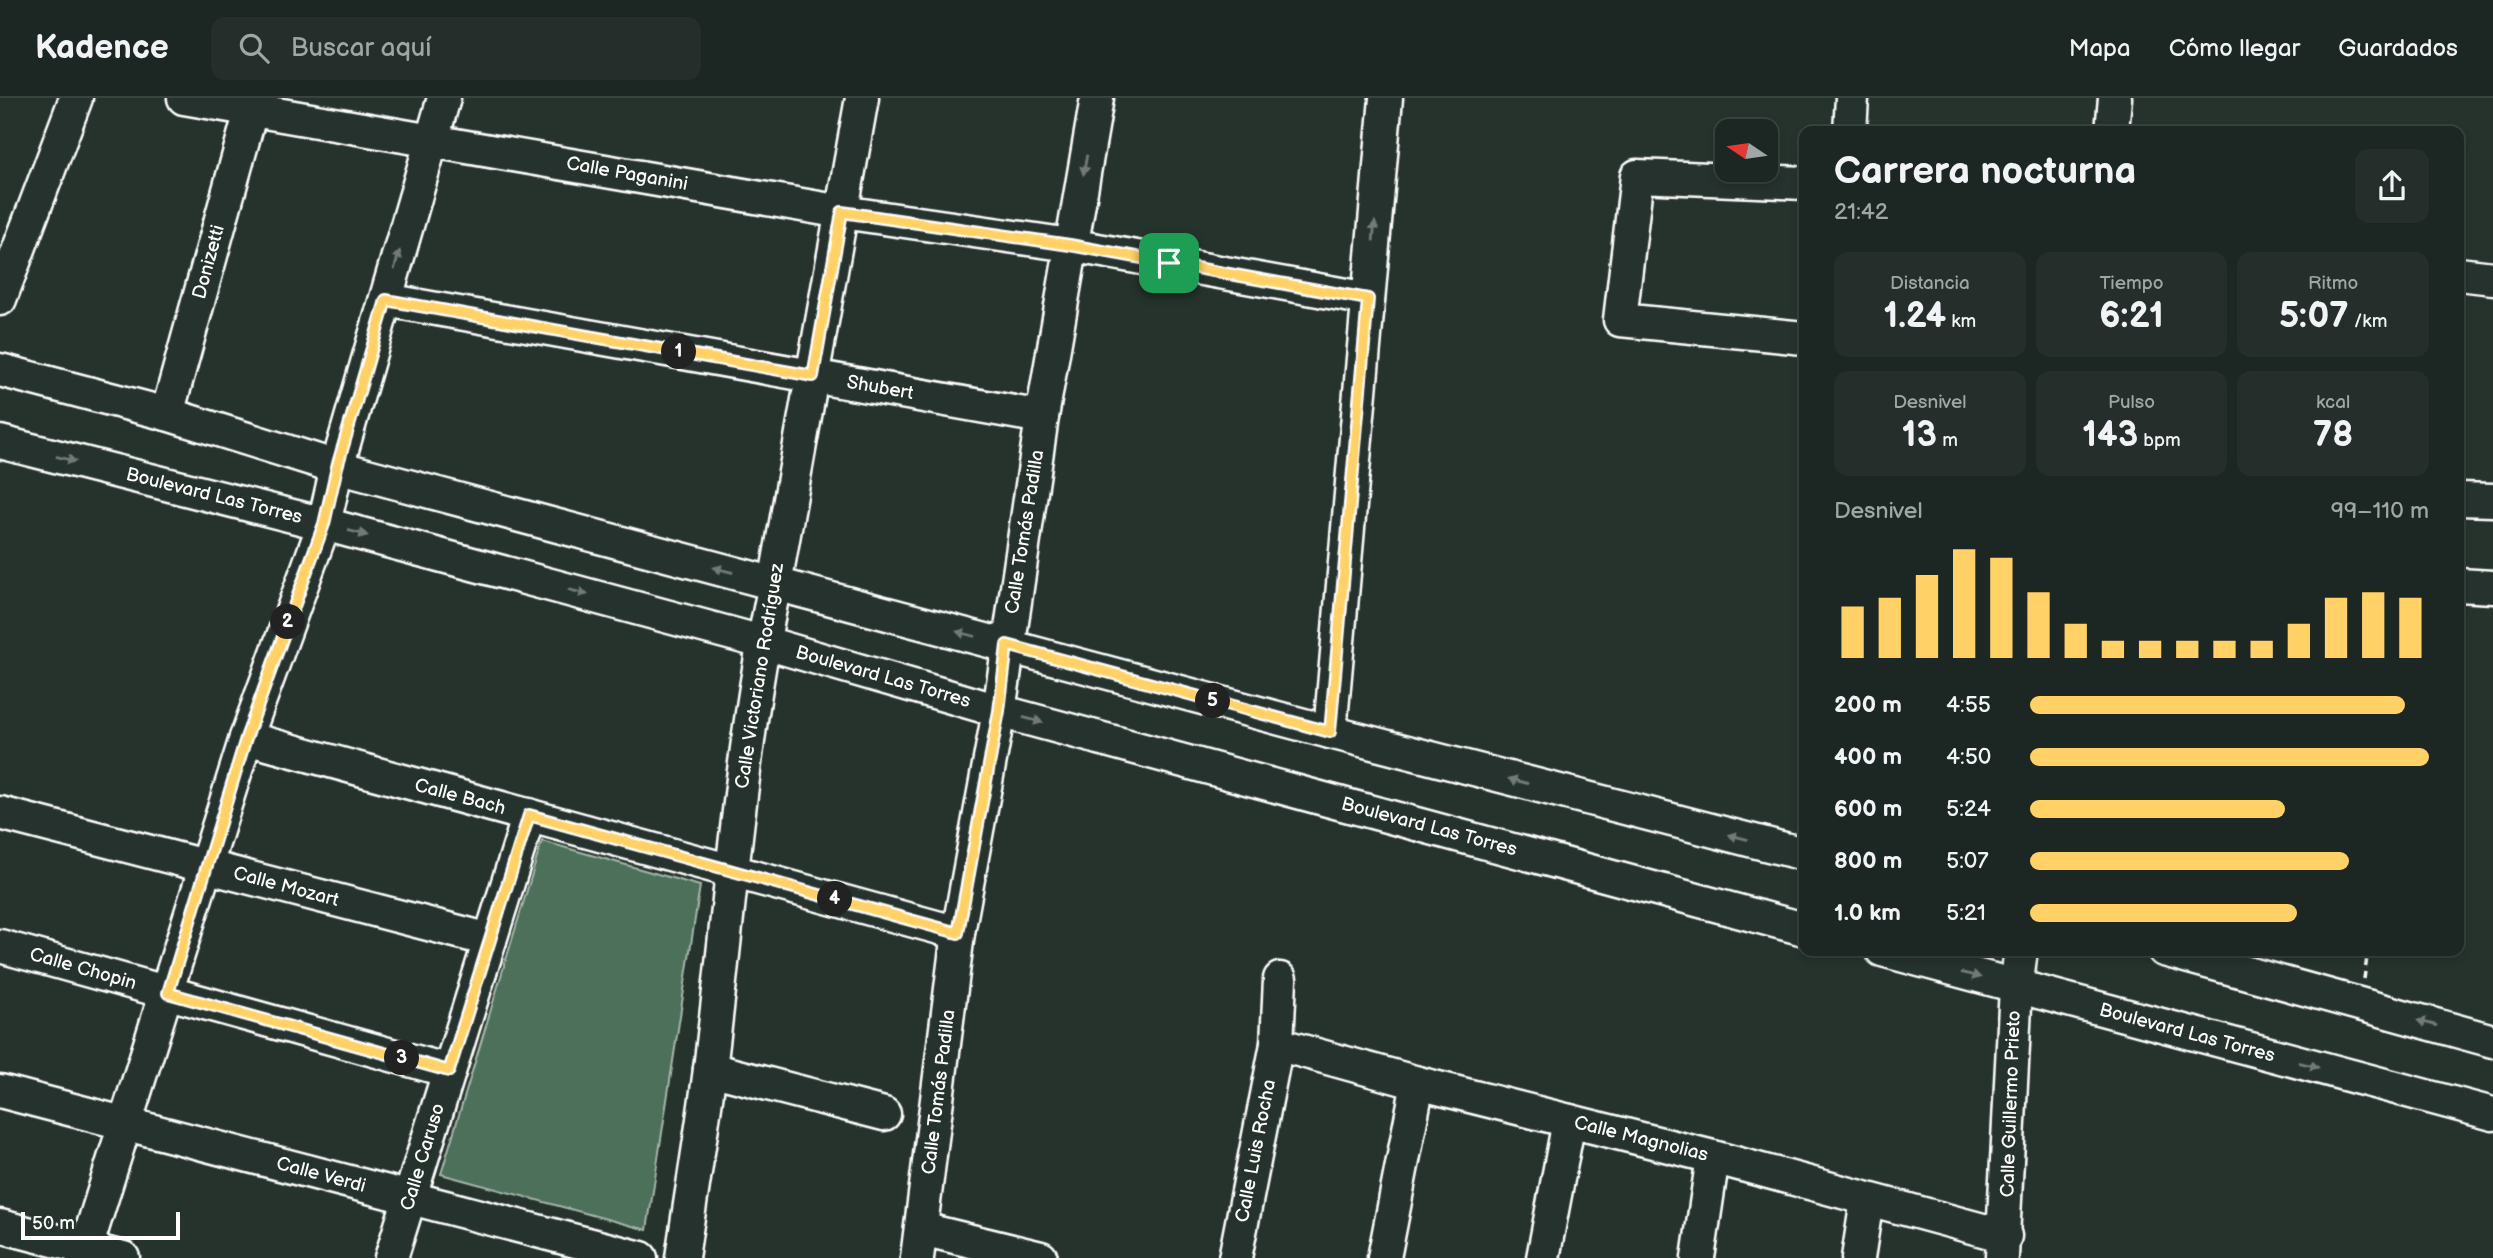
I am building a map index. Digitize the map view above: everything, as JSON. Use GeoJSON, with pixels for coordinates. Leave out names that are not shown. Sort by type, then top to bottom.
{"type":"FeatureCollection","features":[{"type":"Feature","properties":{"kind":"street"},"geometry":{"type":"LineString","coordinates":[[0,299],[76,98]]}},
{"type":"Feature","properties":{"kind":"street","name":"Calle Paganini"},"geometry":{"type":"LineString","coordinates":[[184,98],[842,212],[1070,245],[1368,299]]}},
{"type":"Feature","properties":{"kind":"street"},"geometry":{"type":"LineString","coordinates":[[85,1253],[246,738],[324,524],[337,467],[444,98]]}},
{"type":"Feature","properties":{"kind":"street","name":"Calle Victoriano Rodríguez"},"geometry":{"type":"LineString","coordinates":[[682,1258],[710,1069],[730,870],[762,642],[775,584],[862,98]]}},
{"type":"Feature","properties":{"kind":"street","name":"Calle Tomás Padilla"},"geometry":{"type":"LineString","coordinates":[[919,1243],[958,933],[999,711],[1042,417],[1097,98]]}},
{"type":"Feature","properties":{"kind":"street"},"geometry":{"type":"LineString","coordinates":[[1330,732],[1385,98]]}},
{"type":"Feature","properties":{"kind":"street"},"geometry":{"type":"LineString","coordinates":[[1850,126],[1852,98]]}},
{"type":"Feature","properties":{"kind":"street"},"geometry":{"type":"LineString","coordinates":[[2112,126],[2115,98]]}},
{"type":"Feature","properties":{"kind":"street","name":"Donizetti"},"geometry":{"type":"LineString","coordinates":[[167,414],[251,111]]}},
{"type":"Feature","properties":{"kind":"street"},"geometry":{"type":"LineString","coordinates":[[1799,183],[1637,176],[1620,320],[1799,338]]}},
{"type":"Feature","properties":{"kind":"street"},"geometry":{"type":"LineString","coordinates":[[2464,275],[2493,278]]}},
{"type":"Feature","properties":{"kind":"street","name":"Shubert"},"geometry":{"type":"LineString","coordinates":[[386,300],[1042,417]]}},
{"type":"Feature","properties":{"kind":"street"},"geometry":{"type":"LineString","coordinates":[[0,370],[167,414],[337,467],[1330,732],[1799,854]]}},
{"type":"Feature","properties":{"kind":"street","name":"Boulevard Las Torres"},"geometry":{"type":"LineString","coordinates":[[0,442],[324,524],[762,642],[999,711],[1799,928]]}},
{"type":"Feature","properties":{"kind":"street"},"geometry":{"type":"LineString","coordinates":[[2464,499],[2493,500]]}},
{"type":"Feature","properties":{"kind":"street"},"geometry":{"type":"LineString","coordinates":[[2464,584],[2493,587]]}},
{"type":"Feature","properties":{"kind":"street","name":"Calle Bach"},"geometry":{"type":"LineString","coordinates":[[246,738],[958,933]]}},
{"type":"Feature","properties":{"kind":"street","name":"Calle Mozart"},"geometry":{"type":"LineString","coordinates":[[0,813],[490,940]]}},
{"type":"Feature","properties":{"kind":"street","name":"Calle Caruso"},"geometry":{"type":"LineString","coordinates":[[391,1258],[529,815]]}},
{"type":"Feature","properties":{"kind":"street","name":"Calle Chopin"},"geometry":{"type":"LineString","coordinates":[[0,946],[449,1071]]}},
{"type":"Feature","properties":{"kind":"street","name":"Boulevard Las Torres"},"geometry":{"type":"LineString","coordinates":[[1904,956],[2493,1114]]}},
{"type":"Feature","properties":{"kind":"street","name":"Calle Guillermo Prieto"},"geometry":{"type":"LineString","coordinates":[[2003,1247],[2016,987],[2020,956]]}},
{"type":"Feature","properties":{"kind":"street"},"geometry":{"type":"LineString","coordinates":[[2186,956],[2493,1041]]}},
{"type":"Feature","properties":{"kind":"street","name":"Calle Luis Rocha"},"geometry":{"type":"LineString","coordinates":[[1235,1258],[1277,1044],[1280,979]]}},
{"type":"Feature","properties":{"kind":"street","name":"Calle Magnolias"},"geometry":{"type":"LineString","coordinates":[[1277,1044],[1419,1083],[1713,1157],[1867,1200],[2003,1247]]}},
{"type":"Feature","properties":{"kind":"street"},"geometry":{"type":"LineString","coordinates":[[710,1069],[884,1114]]}},
{"type":"Feature","properties":{"kind":"street"},"geometry":{"type":"LineString","coordinates":[[1384,1258],[1419,1083]]}},
{"type":"Feature","properties":{"kind":"street","name":"Calle Verdi"},"geometry":{"type":"LineString","coordinates":[[0,1091],[641,1258]]}},
{"type":"Feature","properties":{"kind":"street"},"geometry":{"type":"LineString","coordinates":[[1543,1258],[1569,1121]]}},
{"type":"Feature","properties":{"kind":"street"},"geometry":{"type":"LineString","coordinates":[[1698,1258],[1713,1157]]}},
{"type":"Feature","properties":{"kind":"street"},"geometry":{"type":"LineString","coordinates":[[1857,1258],[1867,1200]]}},
{"type":"Feature","properties":{"kind":"street"},"geometry":{"type":"LineString","coordinates":[[0,1226],[85,1253],[123,1258]]}},
{"type":"Feature","properties":{"kind":"street"},"geometry":{"type":"LineString","coordinates":[[919,1243],[1041,1258]]}},
{"type":"Feature","properties":{"kind":"green space"},"geometry":{"type":"Polygon","coordinates":[[[542,841],[700,886],[647,1230],[441,1174],[542,841]]]}},
{"type":"Feature","properties":{"kind":"route"},"geometry":{"type":"LineString","coordinates":[[842,212],[1070,245],[1169,263],[1368,299],[1330,732],[1007,645],[999,711],[958,933],[529,815],[449,1071],[168,993],[246,738],[324,524],[337,467],[386,300],[813,376],[842,212]]}}]}
